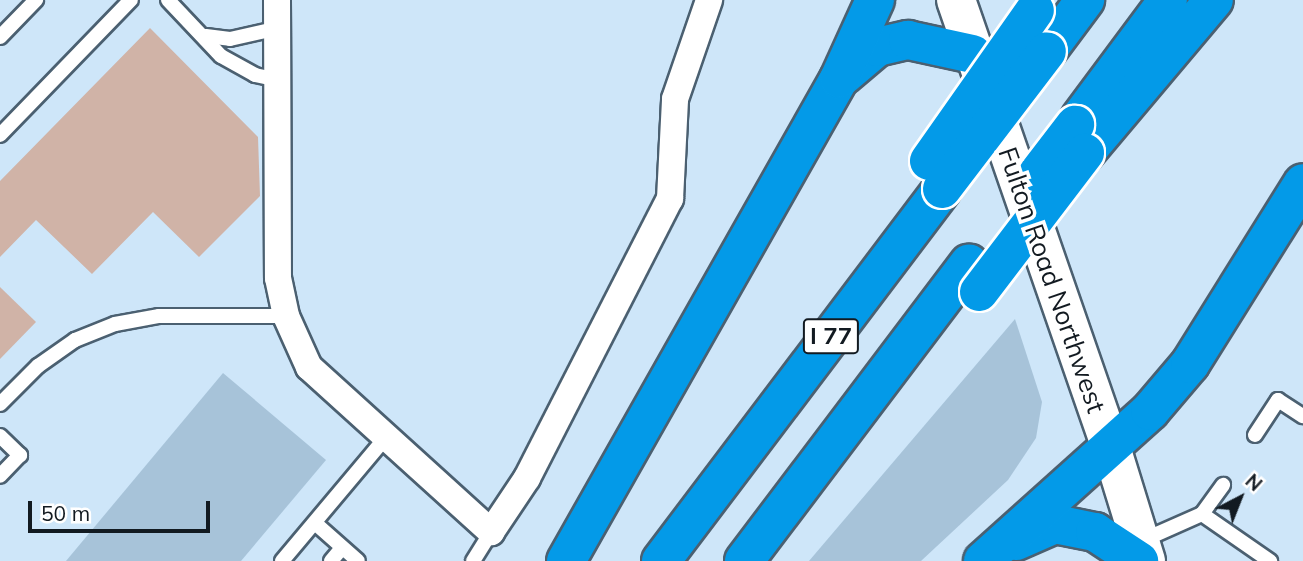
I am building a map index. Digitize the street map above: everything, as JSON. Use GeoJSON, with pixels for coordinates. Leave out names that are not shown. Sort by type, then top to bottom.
{"type":"FeatureCollection","features":[{"type":"Feature","properties":{"kind":"highway"},"geometry":{"type":"LineString","coordinates":[[566,561],[839,79],[875,0]]}},
{"type":"Feature","properties":{"kind":"highway","name":"I 77"},"geometry":{"type":"LineString","coordinates":[[661,561],[720,483],[936,175],[1047,51],[1086,0]]}},
{"type":"Feature","properties":{"kind":"highway","name":"I 77"},"geometry":{"type":"LineString","coordinates":[[744,561],[974,278],[1080,139],[1168,0]]}},
{"type":"Feature","properties":{"kind":"highway"},"geometry":{"type":"LineString","coordinates":[[1080,139],[1214,0]]}},
{"type":"Feature","properties":{"kind":"highway"},"geometry":{"type":"LineString","coordinates":[[936,175],[1038,5]]}},
{"type":"Feature","properties":{"kind":"highway"},"geometry":{"type":"LineString","coordinates":[[839,79],[877,47],[908,40],[973,54]]}},
{"type":"Feature","properties":{"kind":"highway"},"geometry":{"type":"LineString","coordinates":[[990,555],[1111,447],[1190,364],[1303,183]]}},
{"type":"Feature","properties":{"kind":"highway"},"geometry":{"type":"LineString","coordinates":[[990,555],[1055,524],[1095,532],[1141,555]]}},
{"type":"Feature","properties":{"kind":"main road","name":"Fulton Road Northwest"},"geometry":{"type":"LineString","coordinates":[[956,0],[1111,447],[1141,555]]}},
{"type":"Feature","properties":{"kind":"street"},"geometry":{"type":"LineString","coordinates":[[277,0],[278,278],[286,316],[309,367],[491,532],[527,478],[670,199],[676,99],[709,0]]}},
{"type":"Feature","properties":{"kind":"lane"},"geometry":{"type":"LineString","coordinates":[[0,37],[36,0]]}},
{"type":"Feature","properties":{"kind":"lane"},"geometry":{"type":"LineString","coordinates":[[0,135],[131,0]]}},
{"type":"Feature","properties":{"kind":"lane"},"geometry":{"type":"LineString","coordinates":[[167,0],[206,36],[221,56],[255,75],[278,80]]}},
{"type":"Feature","properties":{"kind":"lane"},"geometry":{"type":"LineString","coordinates":[[206,36],[230,39],[279,28]]}},
{"type":"Feature","properties":{"kind":"lane"},"geometry":{"type":"LineString","coordinates":[[0,404],[38,366],[66,346],[115,324],[159,316],[286,316]]}},
{"type":"Feature","properties":{"kind":"lane"},"geometry":{"type":"LineString","coordinates":[[1255,435],[1278,400],[1303,416]]}},
{"type":"Feature","properties":{"kind":"lane"},"geometry":{"type":"LineString","coordinates":[[0,436],[20,455],[0,476]]}},
{"type":"Feature","properties":{"kind":"lane"},"geometry":{"type":"LineString","coordinates":[[282,561],[386,437]]}},
{"type":"Feature","properties":{"kind":"lane"},"geometry":{"type":"LineString","coordinates":[[1141,555],[1202,514],[1223,485]]}},
{"type":"Feature","properties":{"kind":"lane"},"geometry":{"type":"LineString","coordinates":[[1202,514],[1270,561]]}},
{"type":"Feature","properties":{"kind":"lane"},"geometry":{"type":"LineString","coordinates":[[315,523],[358,561]]}},
{"type":"Feature","properties":{"kind":"lane"},"geometry":{"type":"LineString","coordinates":[[473,561],[491,532]]}},
{"type":"Feature","properties":{"kind":"lane"},"geometry":{"type":"LineString","coordinates":[[331,561],[342,548]]}},
{"type":"Feature","properties":{"kind":"shaded area"},"geometry":{"type":"Polygon","coordinates":[[[1015,319],[1042,402],[1036,438],[1008,480],[921,561],[809,561],[1015,319]]]}},
{"type":"Feature","properties":{"kind":"shaded area"},"geometry":{"type":"Polygon","coordinates":[[[223,373],[326,460],[241,561],[66,561],[223,373]]]}},
{"type":"Feature","properties":{"kind":"building"},"geometry":{"type":"Polygon","coordinates":[[[150,28],[258,137],[260,196],[199,257],[153,212],[92,274],[36,220],[0,257],[0,181],[150,28]]]}},
{"type":"Feature","properties":{"kind":"building"},"geometry":{"type":"Polygon","coordinates":[[[0,287],[36,322],[0,359],[0,287]]]}}]}
